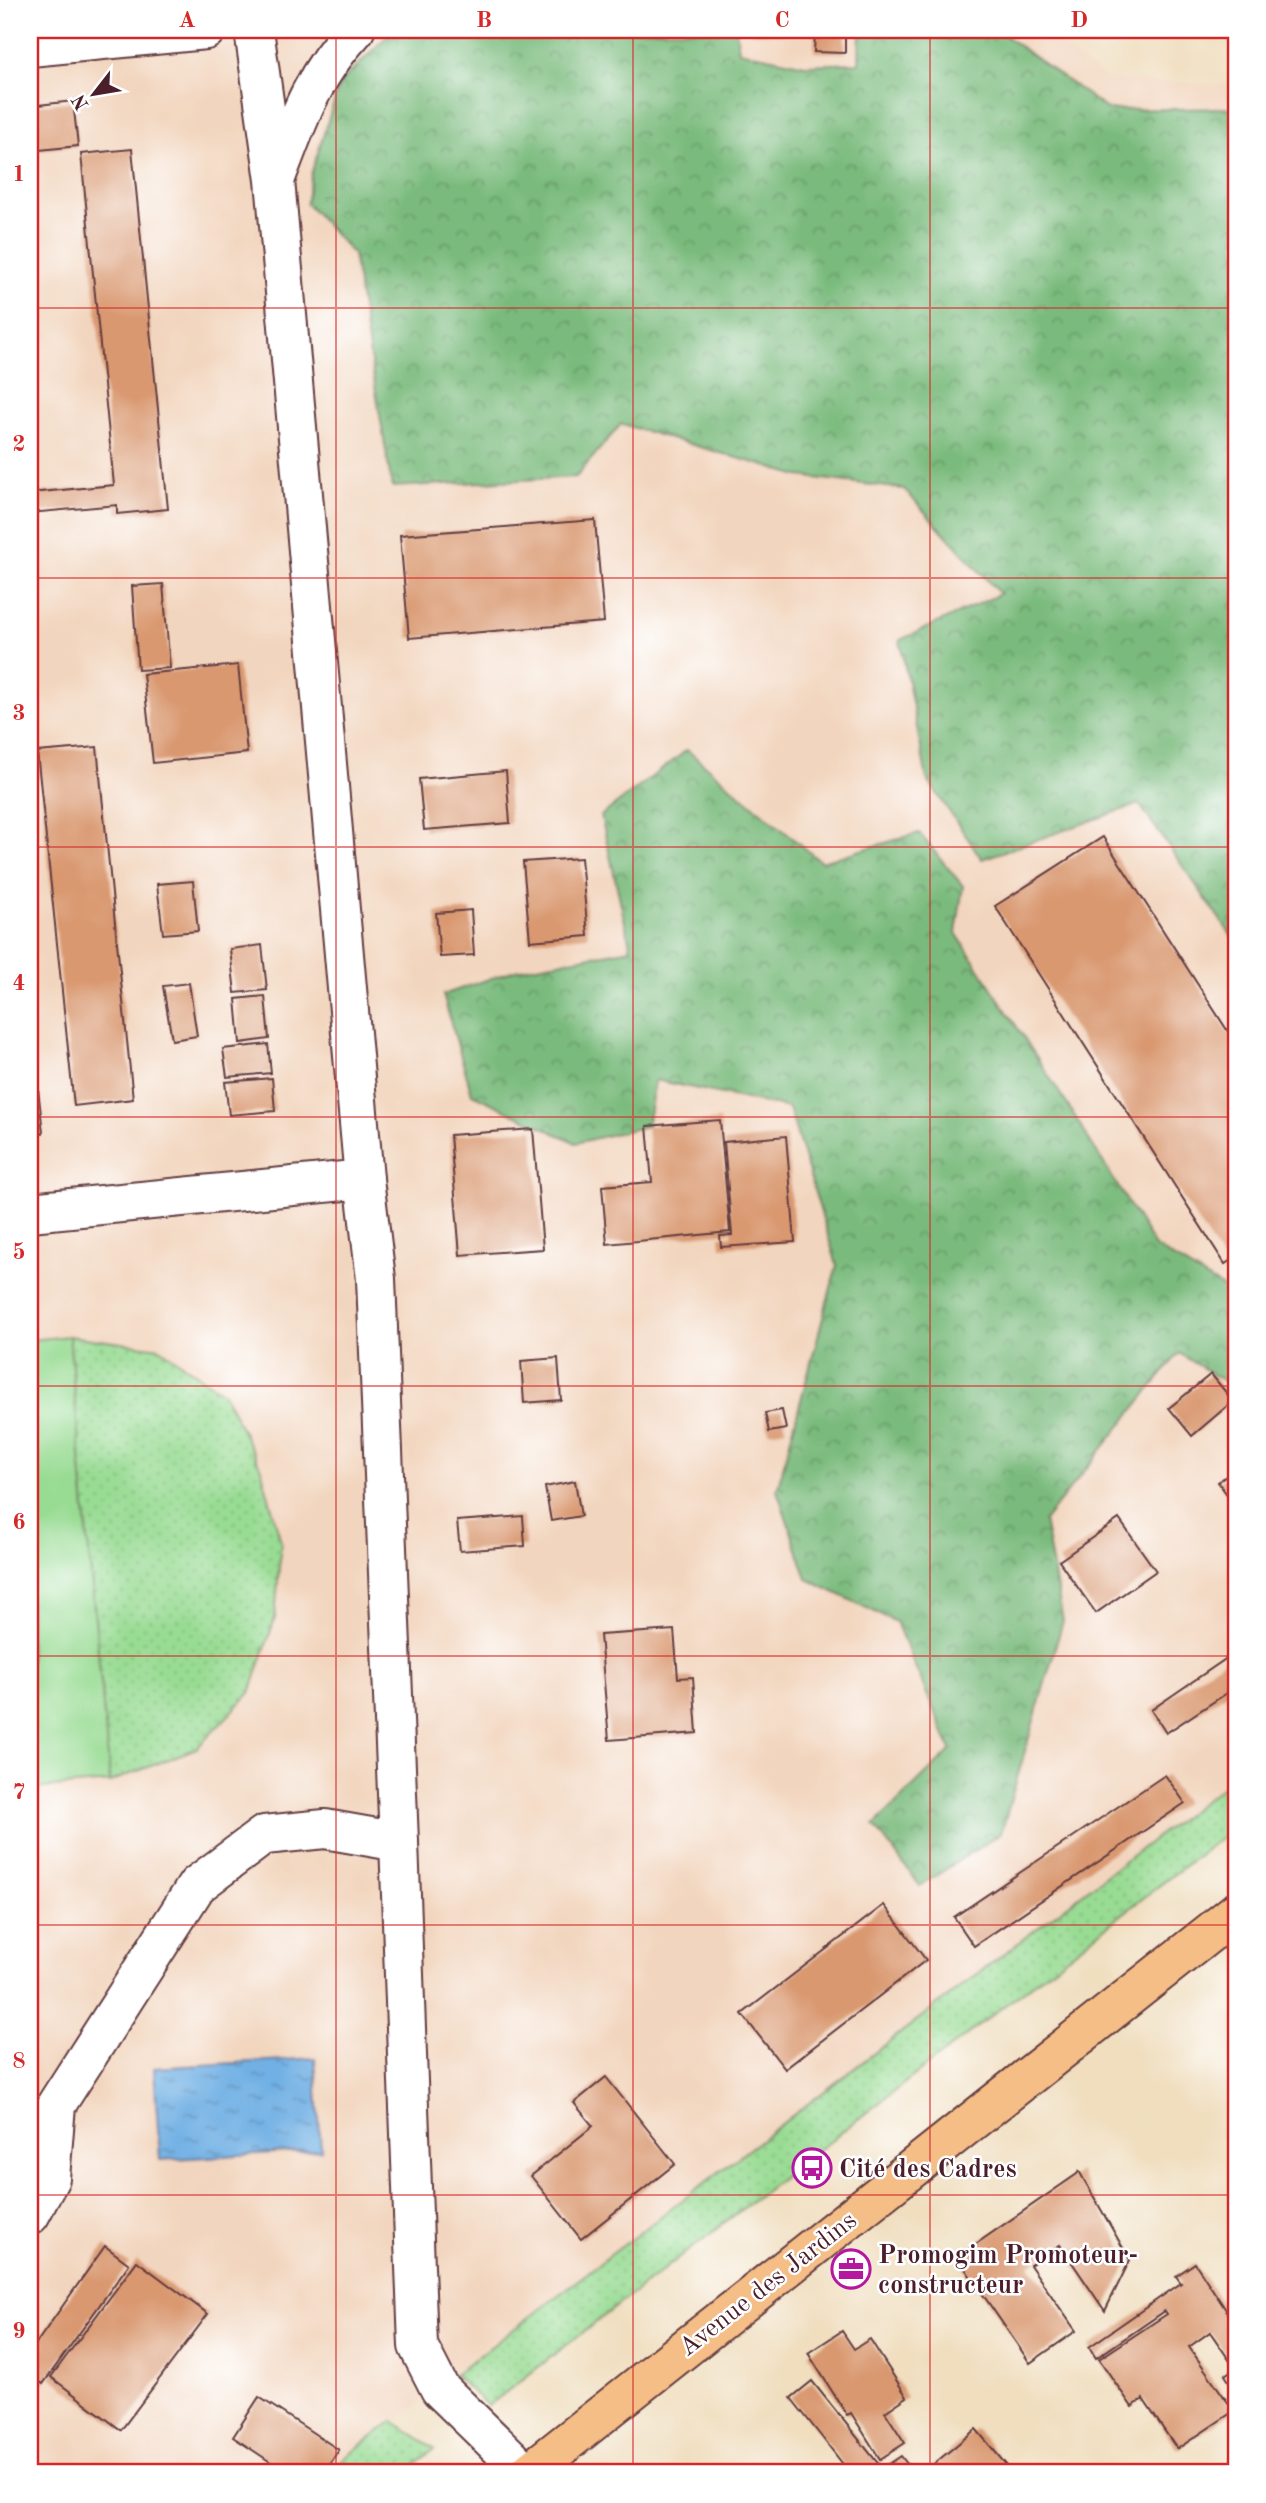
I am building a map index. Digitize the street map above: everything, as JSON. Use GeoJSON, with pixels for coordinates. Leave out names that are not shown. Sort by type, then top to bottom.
{"type":"FeatureCollection","features":[{"type":"Feature","properties":{"kind":"main road","name":"Avenue des Jardins"},"geometry":{"type":"LineString","coordinates":[[527,2473],[1236,1912]]}},
{"type":"Feature","properties":{"kind":"lane"},"geometry":{"type":"LineString","coordinates":[[30,47],[206,30]]}},
{"type":"Feature","properties":{"kind":"lane"},"geometry":{"type":"LineString","coordinates":[[254,30],[275,180],[364,1179],[376,1279],[418,2346],[440,2389],[527,2473]]}},
{"type":"Feature","properties":{"kind":"lane"},"geometry":{"type":"LineString","coordinates":[[275,180],[302,107],[336,50],[355,30]]}},
{"type":"Feature","properties":{"kind":"lane"},"geometry":{"type":"LineString","coordinates":[[30,1212],[364,1179]]}},
{"type":"Feature","properties":{"kind":"lane"},"geometry":{"type":"LineString","coordinates":[[30,2215],[50,2178],[56,2105],[197,1885],[264,1835],[325,1829],[399,1842]]}},
{"type":"Feature","properties":{"kind":"shaded area"},"geometry":{"type":"Polygon","coordinates":[[[30,30],[1040,30],[1107,79],[1236,86],[1236,1776],[454,2375],[440,2389],[325,2473],[30,2473],[30,30]]]}},
{"type":"Feature","properties":{"kind":"green space"},"geometry":{"type":"Polygon","coordinates":[[[393,30],[736,30],[739,51],[805,65],[859,63],[860,30],[997,30],[1108,110],[1236,108],[1236,942],[1139,804],[982,859],[927,779],[900,640],[1000,594],[904,489],[799,476],[621,424],[576,477],[392,487],[353,254],[306,203],[312,171],[340,83],[393,30]]]}},
{"type":"Feature","properties":{"kind":"green space"},"geometry":{"type":"Polygon","coordinates":[[[687,750],[821,862],[919,833],[963,886],[956,933],[1074,1115],[1155,1247],[1230,1292],[1236,1289],[1236,1389],[1179,1353],[1044,1521],[1063,1621],[1001,1833],[920,1886],[874,1825],[951,1750],[896,1622],[807,1579],[777,1490],[837,1265],[789,1108],[655,1080],[647,1126],[576,1143],[472,1094],[443,995],[515,970],[631,949],[601,816],[687,750]]]}},
{"type":"Feature","properties":{"kind":"green space"},"geometry":{"type":"Polygon","coordinates":[[[69,1336],[160,1348],[224,1394],[261,1468],[281,1542],[275,1618],[250,1693],[197,1748],[110,1782],[69,1336]]]}},
{"type":"Feature","properties":{"kind":"green space"},"geometry":{"type":"Polygon","coordinates":[[[69,1336],[110,1782],[30,1789],[30,1340],[69,1336]]]}},
{"type":"Feature","properties":{"kind":"green space"},"geometry":{"type":"Polygon","coordinates":[[[1236,1776],[1236,1826],[488,2406],[454,2375],[1236,1776]]]}},
{"type":"Feature","properties":{"kind":"green space"},"geometry":{"type":"Polygon","coordinates":[[[393,2421],[435,2449],[403,2473],[325,2473],[393,2421]]]}},
{"type":"Feature","properties":{"kind":"water"},"geometry":{"type":"Polygon","coordinates":[[[315,2058],[321,2150],[160,2160],[154,2068],[315,2058]]]}},
{"type":"Feature","properties":{"kind":"building"},"geometry":{"type":"Polygon","coordinates":[[[751,30],[845,30],[845,53],[814,52],[815,34],[751,33],[751,30]]]}},
{"type":"Feature","properties":{"kind":"building"},"geometry":{"type":"Polygon","coordinates":[[[73,101],[78,146],[30,151],[30,106],[73,101]]]}},
{"type":"Feature","properties":{"kind":"building"},"geometry":{"type":"Polygon","coordinates":[[[132,149],[168,509],[117,514],[117,505],[30,513],[30,493],[114,485],[81,154],[132,149]]]}},
{"type":"Feature","properties":{"kind":"building"},"geometry":{"type":"Polygon","coordinates":[[[595,520],[604,622],[409,638],[400,535],[595,520]]]}},
{"type":"Feature","properties":{"kind":"building"},"geometry":{"type":"Polygon","coordinates":[[[163,584],[170,668],[138,670],[132,586],[163,584]]]}},
{"type":"Feature","properties":{"kind":"building"},"geometry":{"type":"Polygon","coordinates":[[[238,665],[247,753],[153,763],[143,674],[238,665]]]}},
{"type":"Feature","properties":{"kind":"building"},"geometry":{"type":"Polygon","coordinates":[[[97,747],[133,1099],[74,1106],[37,752],[97,747]]]}},
{"type":"Feature","properties":{"kind":"building"},"geometry":{"type":"Polygon","coordinates":[[[506,771],[510,823],[424,830],[419,779],[506,771]]]}},
{"type":"Feature","properties":{"kind":"building"},"geometry":{"type":"Polygon","coordinates":[[[1103,837],[1236,1044],[1236,1257],[1225,1264],[995,906],[1103,837]]]}},
{"type":"Feature","properties":{"kind":"building"},"geometry":{"type":"Polygon","coordinates":[[[581,858],[588,936],[530,941],[523,862],[581,858]]]}},
{"type":"Feature","properties":{"kind":"building"},"geometry":{"type":"Polygon","coordinates":[[[193,881],[198,931],[163,934],[157,884],[193,881]]]}},
{"type":"Feature","properties":{"kind":"building"},"geometry":{"type":"Polygon","coordinates":[[[471,910],[474,955],[440,957],[436,913],[471,910]]]}},
{"type":"Feature","properties":{"kind":"building"},"geometry":{"type":"Polygon","coordinates":[[[262,945],[267,990],[235,993],[230,949],[262,945]]]}},
{"type":"Feature","properties":{"kind":"building"},"geometry":{"type":"Polygon","coordinates":[[[189,983],[197,1036],[172,1040],[163,986],[189,983]]]}},
{"type":"Feature","properties":{"kind":"building"},"geometry":{"type":"Polygon","coordinates":[[[265,996],[269,1039],[240,1043],[236,999],[265,996]]]}},
{"type":"Feature","properties":{"kind":"building"},"geometry":{"type":"Polygon","coordinates":[[[268,1044],[271,1073],[227,1077],[223,1049],[268,1044]]]}},
{"type":"Feature","properties":{"kind":"building"},"geometry":{"type":"Polygon","coordinates":[[[272,1078],[275,1111],[229,1115],[225,1082],[272,1078]]]}},
{"type":"Feature","properties":{"kind":"building"},"geometry":{"type":"Polygon","coordinates":[[[38,1088],[43,1133],[30,1135],[30,1089],[38,1088]]]}},
{"type":"Feature","properties":{"kind":"building"},"geometry":{"type":"Polygon","coordinates":[[[720,1120],[730,1232],[607,1244],[602,1186],[652,1182],[647,1126],[720,1120]]]}},
{"type":"Feature","properties":{"kind":"building"},"geometry":{"type":"Polygon","coordinates":[[[533,1129],[543,1249],[460,1255],[450,1135],[533,1129]]]}},
{"type":"Feature","properties":{"kind":"building"},"geometry":{"type":"Polygon","coordinates":[[[786,1136],[795,1242],[721,1247],[720,1236],[732,1235],[724,1142],[786,1136]]]}},
{"type":"Feature","properties":{"kind":"building"},"geometry":{"type":"Polygon","coordinates":[[[558,1358],[561,1400],[524,1403],[521,1361],[558,1358]]]}},
{"type":"Feature","properties":{"kind":"building"},"geometry":{"type":"Polygon","coordinates":[[[1211,1374],[1233,1401],[1192,1436],[1169,1408],[1211,1374]]]}},
{"type":"Feature","properties":{"kind":"building"},"geometry":{"type":"Polygon","coordinates":[[[782,1410],[786,1429],[769,1432],[765,1413],[782,1410]]]}},
{"type":"Feature","properties":{"kind":"building"},"geometry":{"type":"Polygon","coordinates":[[[1236,1469],[1236,1507],[1218,1482],[1236,1469]]]}},
{"type":"Feature","properties":{"kind":"building"},"geometry":{"type":"Polygon","coordinates":[[[575,1481],[581,1516],[551,1521],[545,1487],[575,1481]]]}},
{"type":"Feature","properties":{"kind":"building"},"geometry":{"type":"Polygon","coordinates":[[[523,1516],[525,1546],[460,1551],[457,1521],[523,1516]]]}},
{"type":"Feature","properties":{"kind":"building"},"geometry":{"type":"Polygon","coordinates":[[[1119,1519],[1156,1571],[1096,1613],[1059,1561],[1119,1519]]]}},
{"type":"Feature","properties":{"kind":"building"},"geometry":{"type":"Polygon","coordinates":[[[674,1630],[678,1678],[693,1677],[697,1733],[609,1740],[600,1635],[674,1630]]]}},
{"type":"Feature","properties":{"kind":"building"},"geometry":{"type":"Polygon","coordinates":[[[1227,1658],[1235,1670],[1236,1687],[1166,1733],[1151,1710],[1227,1658]]]}},
{"type":"Feature","properties":{"kind":"building"},"geometry":{"type":"Polygon","coordinates":[[[1165,1775],[1185,1803],[974,1946],[954,1917],[1165,1775]]]}},
{"type":"Feature","properties":{"kind":"building"},"geometry":{"type":"Polygon","coordinates":[[[884,1905],[926,1960],[785,2069],[742,2014],[884,1905]]]}},
{"type":"Feature","properties":{"kind":"building"},"geometry":{"type":"Polygon","coordinates":[[[606,2077],[675,2164],[581,2239],[531,2176],[593,2126],[574,2103],[606,2077]]]}},
{"type":"Feature","properties":{"kind":"building"},"geometry":{"type":"Polygon","coordinates":[[[1079,2171],[1130,2260],[1105,2311],[1060,2245],[1030,2265],[1076,2331],[1030,2363],[957,2257],[1079,2171]]]}},
{"type":"Feature","properties":{"kind":"building"},"geometry":{"type":"Polygon","coordinates":[[[105,2246],[129,2264],[43,2384],[30,2375],[30,2352],[105,2246]]]}},
{"type":"Feature","properties":{"kind":"building"},"geometry":{"type":"Polygon","coordinates":[[[137,2261],[208,2314],[121,2430],[51,2377],[137,2261]]]}},
{"type":"Feature","properties":{"kind":"building"},"geometry":{"type":"Polygon","coordinates":[[[1195,2263],[1236,2325],[1236,2361],[1232,2364],[1210,2332],[1189,2347],[1234,2411],[1177,2449],[1143,2399],[1132,2407],[1099,2359],[1167,2314],[1165,2311],[1096,2358],[1089,2347],[1181,2283],[1176,2276],[1195,2263]]]}},
{"type":"Feature","properties":{"kind":"building"},"geometry":{"type":"Polygon","coordinates":[[[842,2331],[854,2349],[870,2339],[907,2397],[885,2412],[905,2443],[880,2459],[851,2413],[847,2415],[808,2353],[842,2331]]]}},
{"type":"Feature","properties":{"kind":"building"},"geometry":{"type":"Polygon","coordinates":[[[1236,2367],[1236,2392],[1225,2375],[1236,2367]]]}},
{"type":"Feature","properties":{"kind":"building"},"geometry":{"type":"Polygon","coordinates":[[[812,2381],[881,2467],[873,2473],[850,2473],[791,2398],[812,2381]]]}},
{"type":"Feature","properties":{"kind":"building"},"geometry":{"type":"Polygon","coordinates":[[[259,2397],[339,2450],[324,2473],[287,2473],[233,2437],[259,2397]]]}},
{"type":"Feature","properties":{"kind":"building"},"geometry":{"type":"Polygon","coordinates":[[[976,2429],[1013,2473],[923,2473],[976,2429]]]}},
{"type":"Feature","properties":{"kind":"building"},"geometry":{"type":"Polygon","coordinates":[[[901,2456],[914,2473],[876,2473],[901,2456]]]}},
{"type":"Feature","properties":{"kind":"place","name":"Cité des Cadres"},"geometry":{"type":"Point","coordinates":[812,2168]}},
{"type":"Feature","properties":{"kind":"place","name":"Promogim Promoteur- constructeur"},"geometry":{"type":"Point","coordinates":[851,2269]}}]}
